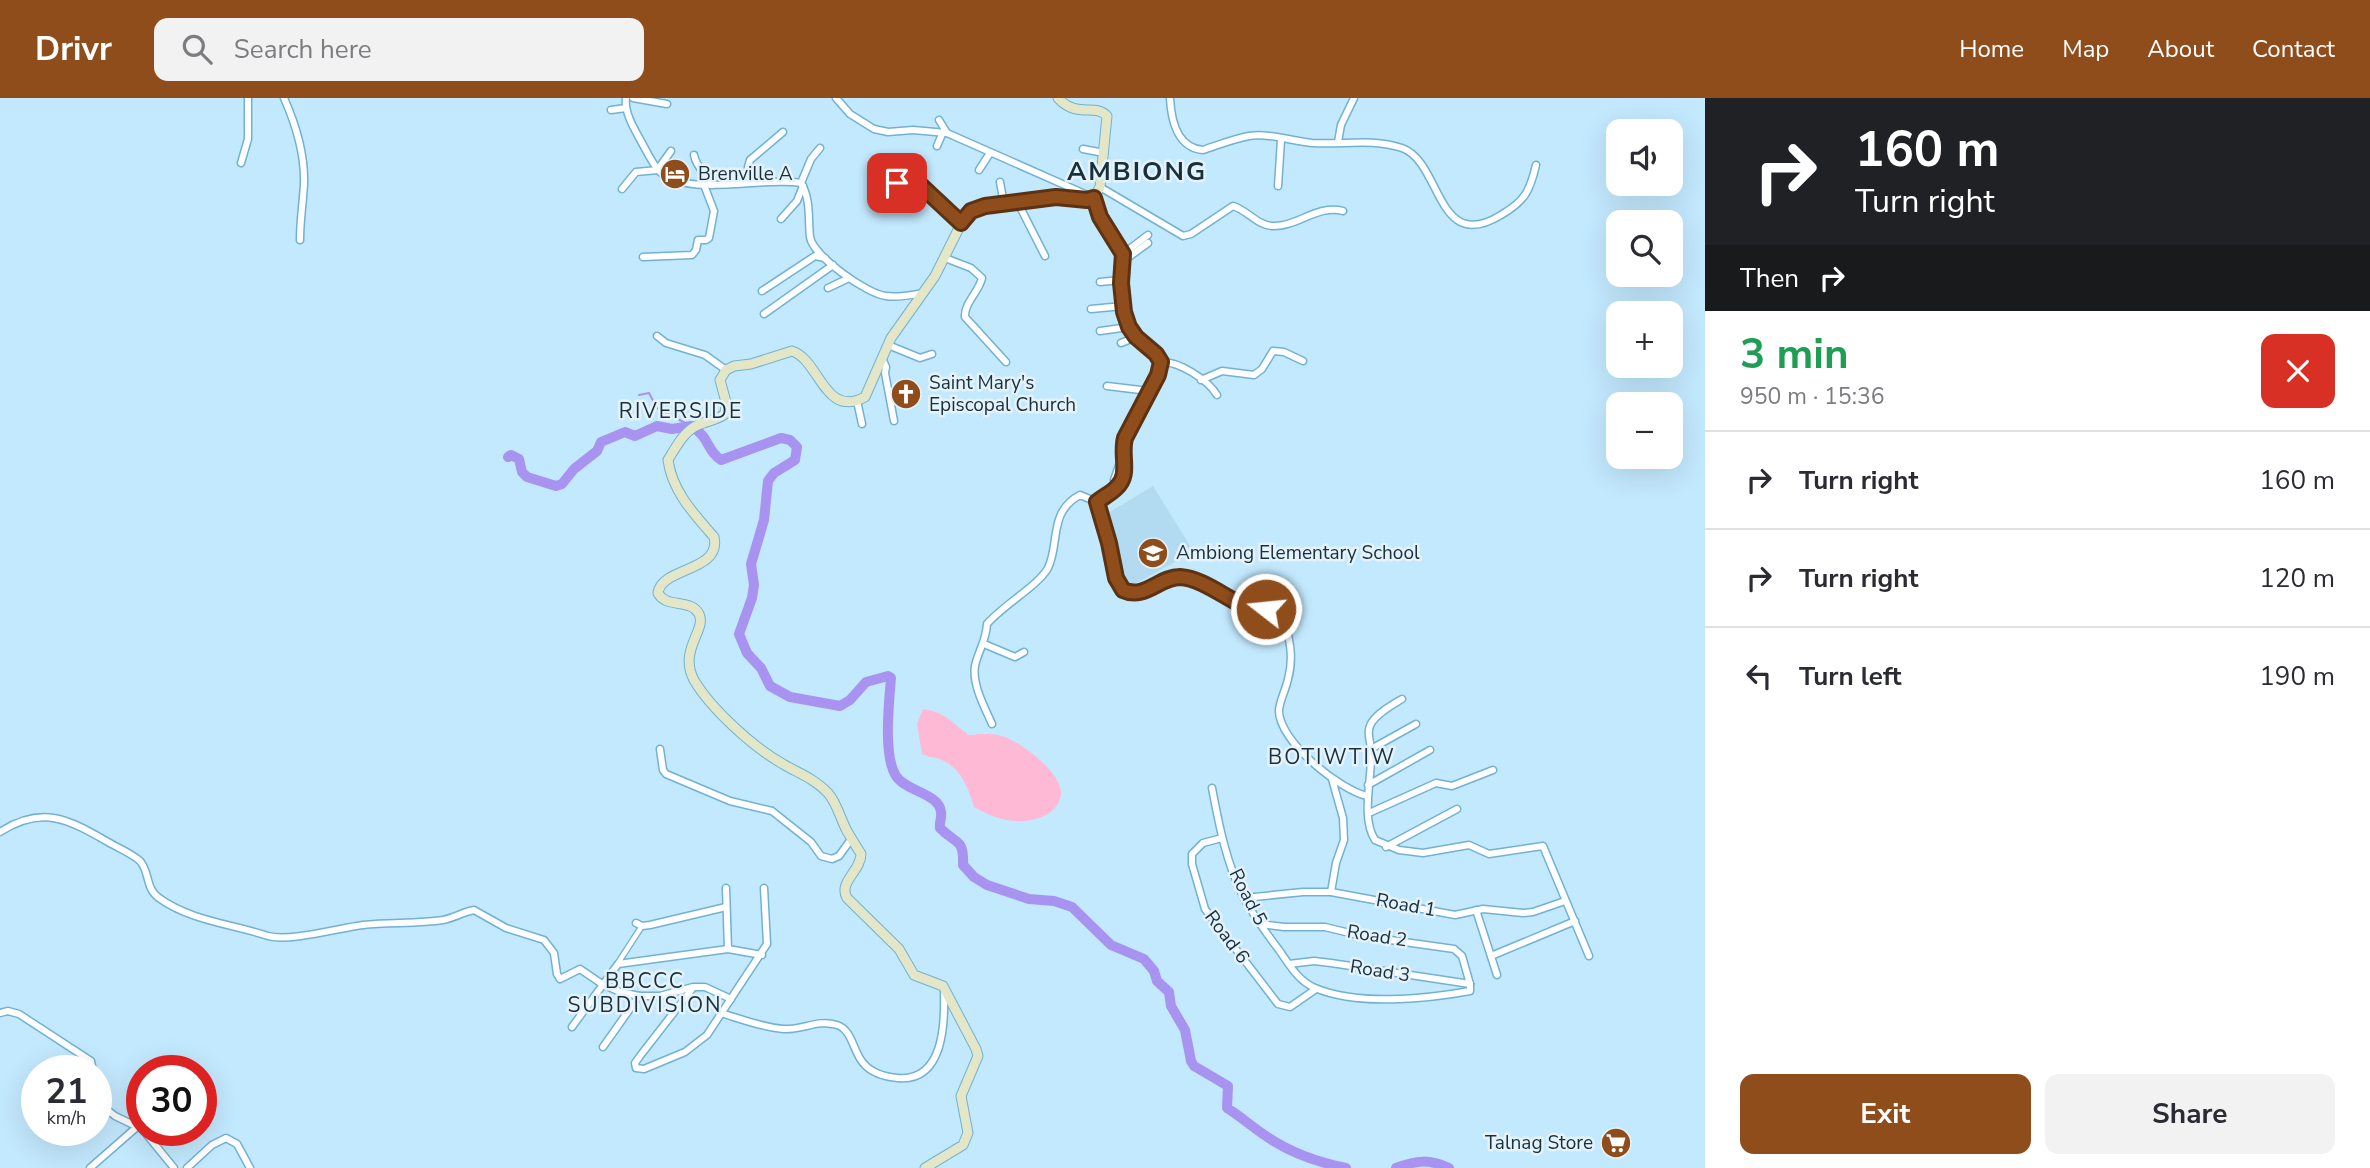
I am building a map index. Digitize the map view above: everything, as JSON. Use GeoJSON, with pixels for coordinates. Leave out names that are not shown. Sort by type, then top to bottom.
{"type":"FeatureCollection","features":[{"type":"Feature","properties":{"kind":"main road"},"geometry":{"type":"LineString","coordinates":[[925,1168],[963,1145],[966,1139],[967,1127],[961,1096],[978,1056],[976,1049],[943,986],[914,975],[899,949],[844,893],[861,860],[860,853],[828,793],[806,776],[780,763],[737,729],[703,693],[690,671],[688,658],[700,617],[693,608],[665,601],[658,593],[658,588],[664,579],[690,570],[715,548],[714,537],[676,489],[669,472],[668,460],[691,428],[724,414],[726,402],[720,380],[726,370],[792,351],[803,357],[832,395],[845,401],[857,401],[865,397],[887,345],[924,293],[945,258],[966,214],[976,208],[1056,197],[1087,200],[1094,198],[1100,187],[1108,121],[1105,113],[1098,110],[1076,111],[1058,98]]}},
{"type":"Feature","properties":{"kind":"street"},"geometry":{"type":"LineString","coordinates":[[241,163],[248,139],[248,98]]}},
{"type":"Feature","properties":{"kind":"street"},"geometry":{"type":"LineString","coordinates":[[284,98],[295,121],[304,164],[300,240]]}},
{"type":"Feature","properties":{"kind":"street"},"geometry":{"type":"LineString","coordinates":[[626,98],[626,108],[637,134],[658,169],[678,182],[712,185],[754,181],[802,185]]}},
{"type":"Feature","properties":{"kind":"street"},"geometry":{"type":"LineString","coordinates":[[634,98],[667,104]]}},
{"type":"Feature","properties":{"kind":"street"},"geometry":{"type":"LineString","coordinates":[[836,98],[850,114],[874,130],[945,132],[1094,198],[1100,217],[1122,258],[1120,281],[1129,327],[1161,362],[1161,368],[1125,438],[1114,480]]}},
{"type":"Feature","properties":{"kind":"street"},"geometry":{"type":"LineString","coordinates":[[1170,98],[1171,114],[1179,135],[1189,146],[1196,149],[1203,150],[1251,136],[1315,143],[1369,141],[1404,149],[1419,161],[1440,201],[1450,213],[1467,224],[1484,223],[1501,216],[1520,201],[1531,188],[1536,165]]}},
{"type":"Feature","properties":{"kind":"street"},"geometry":{"type":"LineString","coordinates":[[1338,142],[1341,125],[1354,98]]}},
{"type":"Feature","properties":{"kind":"street"},"geometry":{"type":"LineString","coordinates":[[611,110],[626,108]]}},
{"type":"Feature","properties":{"kind":"street"},"geometry":{"type":"LineString","coordinates":[[939,120],[945,132]]}},
{"type":"Feature","properties":{"kind":"street"},"geometry":{"type":"LineString","coordinates":[[754,181],[748,167],[750,160],[783,132]]}},
{"type":"Feature","properties":{"kind":"street"},"geometry":{"type":"LineString","coordinates":[[937,146],[945,132]]}},
{"type":"Feature","properties":{"kind":"street"},"geometry":{"type":"LineString","coordinates":[[1278,186],[1281,140]]}},
{"type":"Feature","properties":{"kind":"street"},"geometry":{"type":"LineString","coordinates":[[967,154],[973,145]]}},
{"type":"Feature","properties":{"kind":"street"},"geometry":{"type":"LineString","coordinates":[[781,219],[797,201],[811,159],[820,148]]}},
{"type":"Feature","properties":{"kind":"street"},"geometry":{"type":"LineString","coordinates":[[1083,149],[1104,153]]}},
{"type":"Feature","properties":{"kind":"street"},"geometry":{"type":"LineString","coordinates":[[622,189],[636,172],[658,169],[671,151]]}},
{"type":"Feature","properties":{"kind":"street"},"geometry":{"type":"LineString","coordinates":[[979,170],[990,153]]}},
{"type":"Feature","properties":{"kind":"street"},"geometry":{"type":"LineString","coordinates":[[694,155],[695,164],[706,174],[712,185]]}},
{"type":"Feature","properties":{"kind":"street"},"geometry":{"type":"LineString","coordinates":[[887,198],[901,180],[911,178],[961,223]]}},
{"type":"Feature","properties":{"kind":"street"},"geometry":{"type":"LineString","coordinates":[[1000,182],[1004,204]]}},
{"type":"Feature","properties":{"kind":"street"},"geometry":{"type":"LineString","coordinates":[[643,257],[692,256],[698,240],[709,238],[714,211],[704,185]]}},
{"type":"Feature","properties":{"kind":"street"},"geometry":{"type":"LineString","coordinates":[[802,185],[808,209],[810,237],[814,246],[833,265],[849,278],[882,296],[907,297],[924,293]]}},
{"type":"Feature","properties":{"kind":"street"},"geometry":{"type":"LineString","coordinates":[[1100,187],[1183,236],[1191,234],[1233,206],[1242,209],[1264,225],[1274,226],[1330,208],[1343,211]]}},
{"type":"Feature","properties":{"kind":"street"},"geometry":{"type":"LineString","coordinates":[[1018,203],[1045,256]]}},
{"type":"Feature","properties":{"kind":"street"},"geometry":{"type":"LineString","coordinates":[[1122,258],[1148,239]]}},
{"type":"Feature","properties":{"kind":"street"},"geometry":{"type":"LineString","coordinates":[[762,291],[815,256],[827,259]]}},
{"type":"Feature","properties":{"kind":"street"},"geometry":{"type":"LineString","coordinates":[[945,258],[971,268],[982,278],[979,289],[965,309],[965,317],[1006,362]]}},
{"type":"Feature","properties":{"kind":"street"},"geometry":{"type":"LineString","coordinates":[[764,314],[833,265]]}},
{"type":"Feature","properties":{"kind":"street"},"geometry":{"type":"LineString","coordinates":[[828,288],[849,278]]}},
{"type":"Feature","properties":{"kind":"street"},"geometry":{"type":"LineString","coordinates":[[1100,282],[1120,281]]}},
{"type":"Feature","properties":{"kind":"street"},"geometry":{"type":"LineString","coordinates":[[1091,309],[1123,306]]}},
{"type":"Feature","properties":{"kind":"street"},"geometry":{"type":"LineString","coordinates":[[1100,331],[1129,327]]}},
{"type":"Feature","properties":{"kind":"street"},"geometry":{"type":"LineString","coordinates":[[657,336],[670,344],[705,355],[726,370]]}},
{"type":"Feature","properties":{"kind":"street"},"geometry":{"type":"LineString","coordinates":[[1121,343],[1136,337]]}},
{"type":"Feature","properties":{"kind":"street"},"geometry":{"type":"LineString","coordinates":[[887,345],[920,358],[932,354]]}},
{"type":"Feature","properties":{"kind":"street"},"geometry":{"type":"LineString","coordinates":[[1200,380],[1222,371],[1254,375],[1262,369],[1273,351],[1278,350],[1303,361]]}},
{"type":"Feature","properties":{"kind":"street"},"geometry":{"type":"LineString","coordinates":[[882,358],[886,367],[894,421]]}},
{"type":"Feature","properties":{"kind":"street"},"geometry":{"type":"LineString","coordinates":[[1161,362],[1177,365],[1213,389],[1217,395]]}},
{"type":"Feature","properties":{"kind":"street"},"geometry":{"type":"LineString","coordinates":[[1107,386],[1149,391]]}},
{"type":"Feature","properties":{"kind":"street"},"geometry":{"type":"LineString","coordinates":[[857,401],[862,424]]}},
{"type":"Feature","properties":{"kind":"street"},"geometry":{"type":"LineString","coordinates":[[1097,502],[1123,480],[1125,473],[1122,456]]}},
{"type":"Feature","properties":{"kind":"street"},"geometry":{"type":"LineString","coordinates":[[992,724],[980,696],[975,669],[984,644],[987,624],[1048,569],[1055,528],[1073,499],[1080,495],[1097,502]]}},
{"type":"Feature","properties":{"kind":"street"},"geometry":{"type":"LineString","coordinates":[[1097,502],[1116,578],[1123,590],[1137,593],[1166,580],[1182,577],[1240,604],[1266,609],[1279,618],[1288,633],[1291,663],[1279,710],[1286,731],[1301,750],[1332,779],[1356,793],[1367,796]]}},
{"type":"Feature","properties":{"kind":"street"},"geometry":{"type":"LineString","coordinates":[[984,644],[1015,657],[1024,652]]}},
{"type":"Feature","properties":{"kind":"street"},"geometry":{"type":"LineString","coordinates":[[1402,699],[1370,724],[1368,732],[1371,749],[1367,796],[1371,835],[1386,846],[1423,853],[1469,845],[1494,854],[1544,846],[1589,956]]}},
{"type":"Feature","properties":{"kind":"street"},"geometry":{"type":"LineString","coordinates":[[1371,749],[1416,724]]}},
{"type":"Feature","properties":{"kind":"street"},"geometry":{"type":"LineString","coordinates":[[660,748],[666,774],[730,801],[772,811],[811,842],[821,856],[827,859],[839,856],[852,838]]}},
{"type":"Feature","properties":{"kind":"street"},"geometry":{"type":"LineString","coordinates":[[1368,785],[1430,750]]}},
{"type":"Feature","properties":{"kind":"street"},"geometry":{"type":"LineString","coordinates":[[1369,813],[1437,783],[1452,786],[1493,770]]}},
{"type":"Feature","properties":{"kind":"street"},"geometry":{"type":"LineString","coordinates":[[1331,892],[1336,863],[1345,840],[1343,818],[1332,779]]}},
{"type":"Feature","properties":{"kind":"street","name":"Road 5"},"geometry":{"type":"LineString","coordinates":[[1212,788],[1222,838],[1244,898],[1298,977],[1316,989]]}},
{"type":"Feature","properties":{"kind":"street"},"geometry":{"type":"LineString","coordinates":[[1386,846],[1457,809]]}},
{"type":"Feature","properties":{"kind":"street"},"geometry":{"type":"LineString","coordinates":[[0,832],[20,820],[57,819],[75,823],[134,857],[144,868],[151,891],[174,907],[196,917],[274,937],[360,925],[446,919],[468,911],[480,911],[506,928],[544,940],[554,954],[558,977],[563,979],[580,969],[602,984],[639,996],[660,996],[693,987],[713,989],[731,999]]}},
{"type":"Feature","properties":{"kind":"street","name":"Road 6"},"geometry":{"type":"LineString","coordinates":[[1222,838],[1203,843],[1192,854],[1192,864],[1205,909],[1278,1004],[1290,1007],[1316,989]]}},
{"type":"Feature","properties":{"kind":"street"},"geometry":{"type":"LineString","coordinates":[[726,888],[728,949]]}},
{"type":"Feature","properties":{"kind":"street"},"geometry":{"type":"LineString","coordinates":[[693,987],[635,1063],[636,1068],[640,1070],[652,1066],[700,1042],[708,1035],[767,944],[764,888]]}},
{"type":"Feature","properties":{"kind":"street","name":"Road 1"},"geometry":{"type":"LineString","coordinates":[[1244,898],[1331,892],[1455,915],[1476,909],[1533,912],[1565,901]]}},
{"type":"Feature","properties":{"kind":"street"},"geometry":{"type":"LineString","coordinates":[[572,1027],[618,964],[639,925],[726,907]]}},
{"type":"Feature","properties":{"kind":"street"},"geometry":{"type":"LineString","coordinates":[[1476,909],[1497,975]]}},
{"type":"Feature","properties":{"kind":"street"},"geometry":{"type":"LineString","coordinates":[[1491,956],[1575,921]]}},
{"type":"Feature","properties":{"kind":"street","name":"Road 2"},"geometry":{"type":"LineString","coordinates":[[1260,923],[1284,928],[1325,928],[1454,949],[1462,956],[1470,984]]}},
{"type":"Feature","properties":{"kind":"street"},"geometry":{"type":"LineString","coordinates":[[618,964],[728,949],[762,955]]}},
{"type":"Feature","properties":{"kind":"street","name":"Road 3"},"geometry":{"type":"LineString","coordinates":[[1289,964],[1314,961],[1470,984]]}},
{"type":"Feature","properties":{"kind":"street"},"geometry":{"type":"LineString","coordinates":[[1316,989],[1360,998],[1384,999],[1470,991],[1470,984]]}},
{"type":"Feature","properties":{"kind":"street"},"geometry":{"type":"LineString","coordinates":[[721,1013],[784,1029],[826,1023],[841,1026],[864,1064],[877,1073],[890,1077],[915,1077],[923,1073],[939,1049],[943,1022],[943,986]]}},
{"type":"Feature","properties":{"kind":"street"},"geometry":{"type":"LineString","coordinates":[[603,1046],[639,996]]}},
{"type":"Feature","properties":{"kind":"street"},"geometry":{"type":"LineString","coordinates":[[0,1013],[8,1011],[19,1014],[82,1055]]}},
{"type":"Feature","properties":{"kind":"street"},"geometry":{"type":"LineString","coordinates":[[187,1168],[212,1145],[226,1138],[237,1144],[250,1168]]}},
{"type":"Feature","properties":{"kind":"street"},"geometry":{"type":"LineString","coordinates":[[90,1168],[126,1140]]}},
{"type":"Feature","properties":{"kind":"street"},"geometry":{"type":"LineString","coordinates":[[158,1146],[174,1168]]}},
{"type":"Feature","properties":{"kind":"shaded area"},"geometry":{"type":"Polygon","coordinates":[[[1153,486],[1194,552],[1125,589],[1115,575],[1103,516],[1153,486]]]}},
{"type":"Feature","properties":{"kind":"shaded area"},"geometry":{"type":"Polygon","coordinates":[[[923,709],[943,715],[969,735],[1002,736],[1030,752],[1048,768],[1060,786],[1061,795],[1056,807],[1049,814],[1037,819],[1018,821],[1000,818],[974,807],[967,787],[955,769],[941,760],[922,754],[917,724],[923,709]]]}},
{"type":"Feature","properties":{"kind":"waterway"},"geometry":{"type":"LineString","coordinates":[[639,395],[649,393],[657,408],[689,425]]}},
{"type":"Feature","properties":{"kind":"waterway"},"geometry":{"type":"LineString","coordinates":[[508,457],[511,455],[519,459],[522,472],[527,477],[556,486],[562,484],[574,469],[597,451],[601,442],[625,432],[635,436],[657,426],[672,429],[691,426],[702,435],[712,452],[721,460],[781,438],[790,440],[797,447],[795,460],[774,473],[768,481],[764,520],[751,564],[754,585],[752,598],[739,634],[747,653],[761,668],[770,686],[790,697],[840,706],[850,700],[866,682],[888,676],[891,678],[888,729],[892,767],[900,781],[928,796],[939,806],[940,828],[958,842],[962,850],[963,865],[974,877],[987,885],[1029,899],[1054,901],[1072,907],[1111,945],[1144,959],[1154,971],[1157,981],[1169,992],[1171,1006],[1185,1030],[1194,1066],[1228,1086],[1227,1108],[1282,1146],[1313,1159],[1346,1168]]}},
{"type":"Feature","properties":{"kind":"waterway"},"geometry":{"type":"LineString","coordinates":[[1396,1168],[1423,1162],[1449,1168]]}},
{"type":"Feature","properties":{"kind":"place","name":"Brenville A"},"geometry":{"type":"Point","coordinates":[675,174]}},
{"type":"Feature","properties":{"kind":"place","name":"Saint Mary's Episcopal Church"},"geometry":{"type":"Point","coordinates":[906,394]}},
{"type":"Feature","properties":{"kind":"place","name":"Ambiong Elementary School"},"geometry":{"type":"Point","coordinates":[1153,553]}},
{"type":"Feature","properties":{"kind":"place","name":"Talnag Store"},"geometry":{"type":"Point","coordinates":[1616,1143]}},
{"type":"Feature","properties":{"kind":"district","name":"AMBIONG"},"geometry":{"type":"Point","coordinates":[1137,171]}},
{"type":"Feature","properties":{"kind":"district","name":"RIVERSIDE"},"geometry":{"type":"Point","coordinates":[681,411]}},
{"type":"Feature","properties":{"kind":"district","name":"BOTIWTIW"},"geometry":{"type":"Point","coordinates":[1332,757]}},
{"type":"Feature","properties":{"kind":"district","name":"BBCCC SUBDIVISION"},"geometry":{"type":"Point","coordinates":[645,993]}},
{"type":"Feature","properties":{"kind":"route"},"geometry":{"type":"LineString","coordinates":[[897,183],[904,178],[915,180],[961,223],[966,214],[985,206],[1056,197],[1087,200],[1094,198],[1100,217],[1123,254],[1121,283],[1124,312],[1129,327],[1161,362],[1158,375],[1125,438],[1122,448],[1125,473],[1123,480],[1097,502],[1119,587],[1129,593],[1137,593],[1149,590],[1166,580],[1182,577],[1240,604],[1266,609]]}}]}
